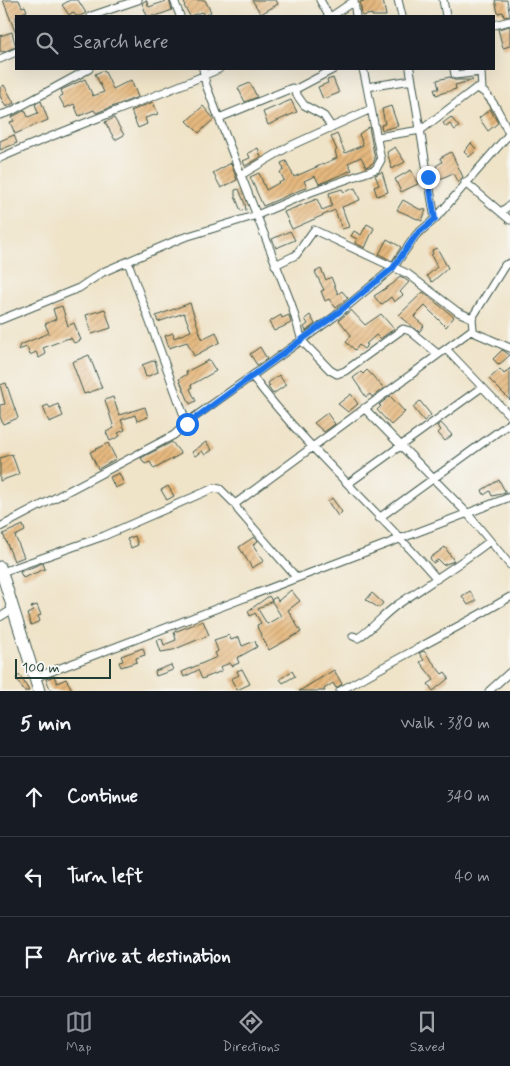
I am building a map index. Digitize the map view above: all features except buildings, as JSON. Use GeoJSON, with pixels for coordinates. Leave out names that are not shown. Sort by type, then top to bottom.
{"type":"FeatureCollection","features":[{"type":"Feature","properties":{"kind":"main road"},"geometry":{"type":"LineString","coordinates":[[1,569],[38,691]]}},
{"type":"Feature","properties":{"kind":"street"},"geometry":{"type":"LineString","coordinates":[[94,15],[138,0]]}},
{"type":"Feature","properties":{"kind":"street"},"geometry":{"type":"LineString","coordinates":[[174,0],[180,15]]}},
{"type":"Feature","properties":{"kind":"street"},"geometry":{"type":"LineString","coordinates":[[320,0],[330,15]]}},
{"type":"Feature","properties":{"kind":"street"},"geometry":{"type":"LineString","coordinates":[[332,15],[355,0]]}},
{"type":"Feature","properties":{"kind":"street"},"geometry":{"type":"LineString","coordinates":[[355,0],[356,15]]}},
{"type":"Feature","properties":{"kind":"street"},"geometry":{"type":"LineString","coordinates":[[398,0],[402,15]]}},
{"type":"Feature","properties":{"kind":"street"},"geometry":{"type":"LineString","coordinates":[[443,0],[446,15]]}},
{"type":"Feature","properties":{"kind":"street"},"geometry":{"type":"LineString","coordinates":[[495,25],[510,21]]}},
{"type":"Feature","properties":{"kind":"street"},"geometry":{"type":"LineString","coordinates":[[0,59],[15,52]]}},
{"type":"Feature","properties":{"kind":"street"},"geometry":{"type":"LineString","coordinates":[[0,115],[10,112],[87,70]]}},
{"type":"Feature","properties":{"kind":"street"},"geometry":{"type":"LineString","coordinates":[[294,90],[332,70]]}},
{"type":"Feature","properties":{"kind":"street"},"geometry":{"type":"LineString","coordinates":[[0,320],[79,288],[103,272],[182,238],[257,215],[311,192],[376,169],[381,160],[364,70]]}},
{"type":"Feature","properties":{"kind":"street"},"geometry":{"type":"LineString","coordinates":[[410,70],[435,219]]}},
{"type":"Feature","properties":{"kind":"street"},"geometry":{"type":"LineString","coordinates":[[0,527],[174,435],[302,341],[393,268],[416,235],[435,219],[465,182],[510,134],[500,114],[482,90],[481,72],[455,75],[454,70]]}},
{"type":"Feature","properties":{"kind":"street"},"geometry":{"type":"LineString","coordinates":[[0,158],[62,130],[204,72],[206,85],[291,303],[302,341],[337,374],[346,371],[403,329],[410,331],[438,354]]}},
{"type":"Feature","properties":{"kind":"street"},"geometry":{"type":"LineString","coordinates":[[367,88],[412,80]]}},
{"type":"Feature","properties":{"kind":"street"},"geometry":{"type":"LineString","coordinates":[[219,118],[289,88],[294,90],[304,105],[324,116],[332,128]]}},
{"type":"Feature","properties":{"kind":"street"},"geometry":{"type":"LineString","coordinates":[[377,137],[421,130],[471,90],[476,88],[482,90]]}},
{"type":"Feature","properties":{"kind":"street"},"geometry":{"type":"LineString","coordinates":[[241,175],[290,146],[371,109]]}},
{"type":"Feature","properties":{"kind":"street"},"geometry":{"type":"LineString","coordinates":[[465,182],[510,220]]}},
{"type":"Feature","properties":{"kind":"street"},"geometry":{"type":"LineString","coordinates":[[501,212],[510,205]]}},
{"type":"Feature","properties":{"kind":"street"},"geometry":{"type":"LineString","coordinates":[[275,265],[296,255],[314,230],[408,274],[458,312],[472,318]]}},
{"type":"Feature","properties":{"kind":"street"},"geometry":{"type":"LineString","coordinates":[[128,262],[187,424]]}},
{"type":"Feature","properties":{"kind":"street"},"geometry":{"type":"LineString","coordinates":[[235,504],[474,327],[472,318],[505,265],[510,263]]}},
{"type":"Feature","properties":{"kind":"street"},"geometry":{"type":"LineString","coordinates":[[470,330],[510,348]]}},
{"type":"Feature","properties":{"kind":"street"},"geometry":{"type":"LineString","coordinates":[[446,348],[510,416]]}},
{"type":"Feature","properties":{"kind":"street"},"geometry":{"type":"LineString","coordinates":[[252,376],[280,413],[349,483],[379,518],[402,538],[437,579]]}},
{"type":"Feature","properties":{"kind":"street"},"geometry":{"type":"LineString","coordinates":[[349,483],[482,386]]}},
{"type":"Feature","properties":{"kind":"street"},"geometry":{"type":"LineString","coordinates":[[364,408],[468,513],[510,565]]}},
{"type":"Feature","properties":{"kind":"street"},"geometry":{"type":"LineString","coordinates":[[379,518],[510,423]]}},
{"type":"Feature","properties":{"kind":"street"},"geometry":{"type":"LineString","coordinates":[[1,569],[104,536],[214,488],[220,489],[235,504],[296,577]]}},
{"type":"Feature","properties":{"kind":"street"},"geometry":{"type":"LineString","coordinates":[[34,678],[510,497]]}},
{"type":"Feature","properties":{"kind":"street"},"geometry":{"type":"LineString","coordinates":[[353,636],[358,638],[366,633],[394,607],[490,541]]}},
{"type":"Feature","properties":{"kind":"street"},"geometry":{"type":"LineString","coordinates":[[340,691],[388,663],[457,629],[510,597]]}},
{"type":"Feature","properties":{"kind":"street"},"geometry":{"type":"LineString","coordinates":[[0,617],[13,609]]}},
{"type":"Feature","properties":{"kind":"street"},"geometry":{"type":"LineString","coordinates":[[489,691],[510,672]]}},
{"type":"Feature","properties":{"kind":"street"},"geometry":{"type":"LineString","coordinates":[[503,677],[510,684]]}},
{"type":"Feature","properties":{"kind":"route"},"geometry":{"type":"LineString","coordinates":[[187,424],[312,334],[393,268],[420,230],[435,219],[428,177]]}}]}
